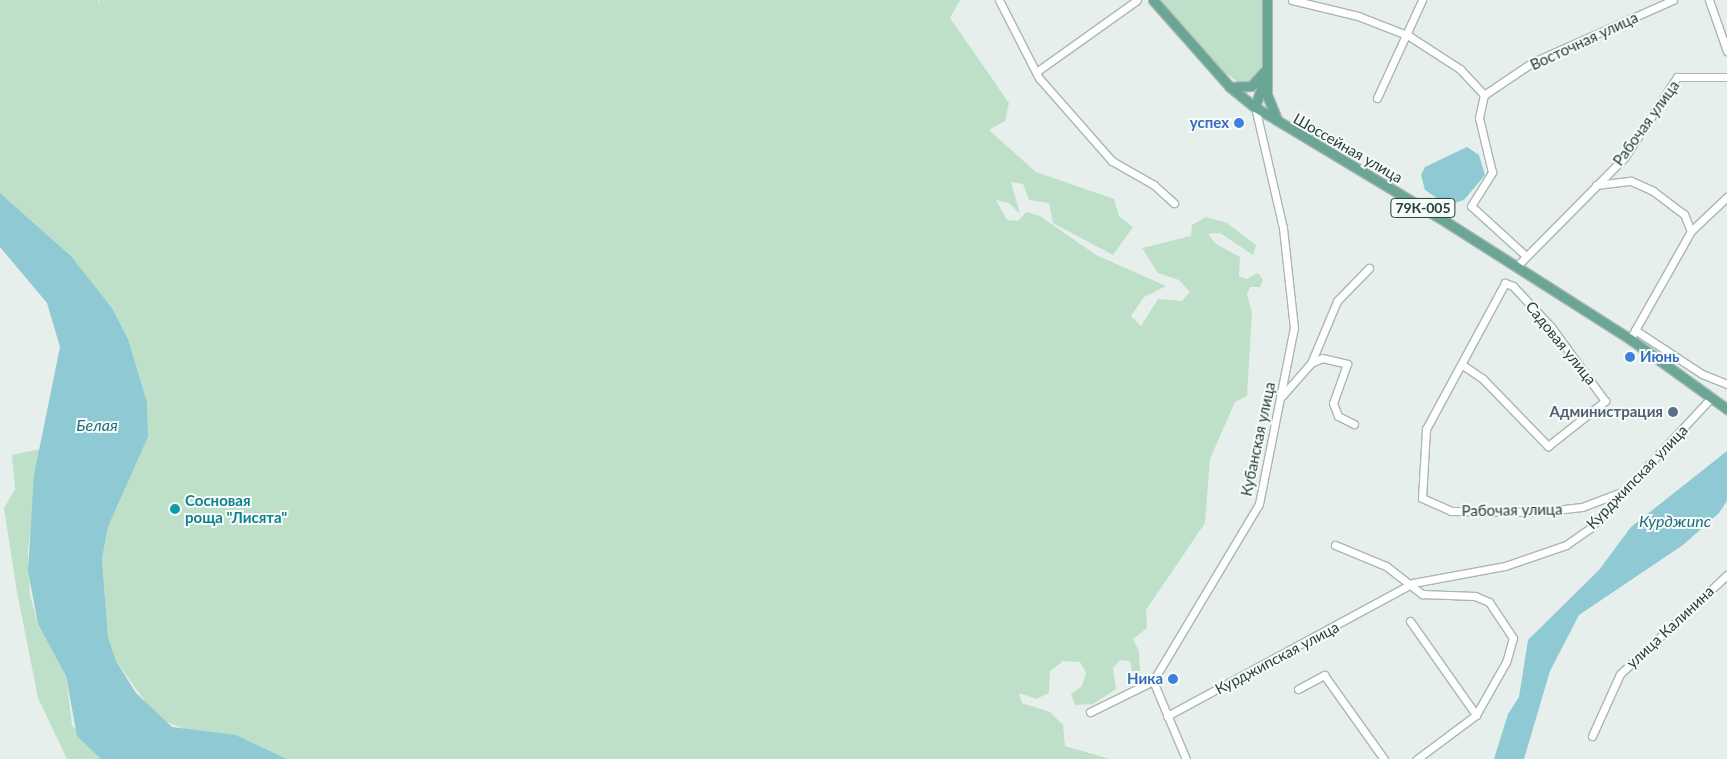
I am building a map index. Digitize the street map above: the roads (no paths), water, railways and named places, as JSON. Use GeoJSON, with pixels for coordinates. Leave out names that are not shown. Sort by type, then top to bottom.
{"type":"FeatureCollection","features":[{"type":"Feature","properties":{"kind":"main road","name":"Шоссейная улица"},"geometry":{"type":"LineString","coordinates":[[1153,0],[1230,87],[1255,108],[1280,125],[1516,267],[1630,339],[1710,399],[1727,409]]}},
{"type":"Feature","properties":{"kind":"main road"},"geometry":{"type":"LineString","coordinates":[[1267,0],[1266,69],[1268,103],[1280,125]]}},
{"type":"Feature","properties":{"kind":"main road"},"geometry":{"type":"LineString","coordinates":[[1230,87],[1252,86],[1266,69]]}},
{"type":"Feature","properties":{"kind":"main road"},"geometry":{"type":"LineString","coordinates":[[1255,108],[1266,69]]}},
{"type":"Feature","properties":{"kind":"street"},"geometry":{"type":"LineString","coordinates":[[999,0],[1039,70],[1039,78],[1112,161],[1154,185],[1174,203]]}},
{"type":"Feature","properties":{"kind":"street"},"geometry":{"type":"LineString","coordinates":[[1039,70],[1137,0]]}},
{"type":"Feature","properties":{"kind":"street"},"geometry":{"type":"LineString","coordinates":[[1292,0],[1358,16],[1409,36],[1460,69],[1484,95],[1479,118],[1492,172],[1471,206],[1526,256]]}},
{"type":"Feature","properties":{"kind":"street"},"geometry":{"type":"LineString","coordinates":[[1377,98],[1409,36],[1422,0]]}},
{"type":"Feature","properties":{"kind":"street","name":"Восточная улица"},"geometry":{"type":"LineString","coordinates":[[1484,95],[1533,62],[1673,0]]}},
{"type":"Feature","properties":{"kind":"street"},"geometry":{"type":"LineString","coordinates":[[1709,0],[1727,51]]}},
{"type":"Feature","properties":{"kind":"street","name":"Рабочая улица"},"geometry":{"type":"LineString","coordinates":[[1516,267],[1624,158],[1677,78],[1727,77]]}},
{"type":"Feature","properties":{"kind":"street","name":"Кубанская улица"},"geometry":{"type":"LineString","coordinates":[[1153,682],[1259,504],[1294,328],[1283,228],[1255,108]]}},
{"type":"Feature","properties":{"kind":"street"},"geometry":{"type":"LineString","coordinates":[[1596,185],[1631,181],[1653,191],[1684,214],[1691,231]]}},
{"type":"Feature","properties":{"kind":"street"},"geometry":{"type":"LineString","coordinates":[[1630,339],[1691,231],[1727,197]]}},
{"type":"Feature","properties":{"kind":"street"},"geometry":{"type":"LineString","coordinates":[[1281,396],[1311,363],[1331,310],[1369,268]]}},
{"type":"Feature","properties":{"kind":"street","name":"Рабочая улица"},"geometry":{"type":"LineString","coordinates":[[1505,283],[1464,366],[1426,429],[1422,498],[1451,511],[1538,512],[1582,507],[1627,490]]}},
{"type":"Feature","properties":{"kind":"street","name":"Садовая улица"},"geometry":{"type":"LineString","coordinates":[[1464,366],[1482,378],[1548,446],[1605,401],[1552,328],[1513,286],[1505,283]]}},
{"type":"Feature","properties":{"kind":"street"},"geometry":{"type":"LineString","coordinates":[[1635,330],[1702,374],[1727,384]]}},
{"type":"Feature","properties":{"kind":"street"},"geometry":{"type":"LineString","coordinates":[[1311,363],[1322,358],[1347,364],[1333,403],[1338,416],[1354,424]]}},
{"type":"Feature","properties":{"kind":"street","name":"Курджипская улица"},"geometry":{"type":"LineString","coordinates":[[1167,716],[1413,584],[1505,566],[1566,546],[1627,490],[1710,399]]}},
{"type":"Feature","properties":{"kind":"street"},"geometry":{"type":"LineString","coordinates":[[1335,545],[1413,584],[1422,594],[1474,596],[1489,602],[1513,638],[1506,662],[1476,714],[1417,759]]}},
{"type":"Feature","properties":{"kind":"street","name":"улица Калинина"},"geometry":{"type":"LineString","coordinates":[[1592,736],[1620,674],[1727,575]]}},
{"type":"Feature","properties":{"kind":"street"},"geometry":{"type":"LineString","coordinates":[[1410,621],[1476,714]]}},
{"type":"Feature","properties":{"kind":"street"},"geometry":{"type":"LineString","coordinates":[[1298,689],[1324,675],[1384,759]]}},
{"type":"Feature","properties":{"kind":"street"},"geometry":{"type":"LineString","coordinates":[[1090,712],[1153,682],[1186,759]]}},
{"type":"Feature","properties":{"kind":"water"},"geometry":{"type":"Polygon","coordinates":[[[1467,147],[1479,155],[1485,175],[1464,200],[1447,205],[1425,190],[1421,175],[1425,167],[1467,147]]]}},
{"type":"Feature","properties":{"kind":"water","name":"Белая"},"geometry":{"type":"Polygon","coordinates":[[[0,193],[71,256],[112,308],[128,339],[147,402],[148,437],[108,527],[102,559],[108,637],[116,661],[136,693],[172,727],[236,735],[287,759],[101,759],[77,736],[66,676],[38,624],[28,571],[34,475],[60,347],[47,303],[0,247],[0,193]]]}},
{"type":"Feature","properties":{"kind":"water","name":"Курджипс"},"geometry":{"type":"Polygon","coordinates":[[[1727,451],[1727,501],[1719,513],[1683,545],[1579,615],[1550,671],[1524,759],[1494,759],[1508,714],[1519,697],[1528,640],[1599,570],[1631,527],[1727,451]]]}},
{"type":"Feature","properties":{"kind":"place","name":"успех"},"geometry":{"type":"Point","coordinates":[1239,123]}},
{"type":"Feature","properties":{"kind":"place","name":"Июнь"},"geometry":{"type":"Point","coordinates":[1630,357]}},
{"type":"Feature","properties":{"kind":"place","name":"Администрация"},"geometry":{"type":"Point","coordinates":[1673,412]}},
{"type":"Feature","properties":{"kind":"place","name":"Сосновая роща \"Лисята\""},"geometry":{"type":"Point","coordinates":[175,509]}},
{"type":"Feature","properties":{"kind":"place","name":"Ника"},"geometry":{"type":"Point","coordinates":[1173,679]}}]}
